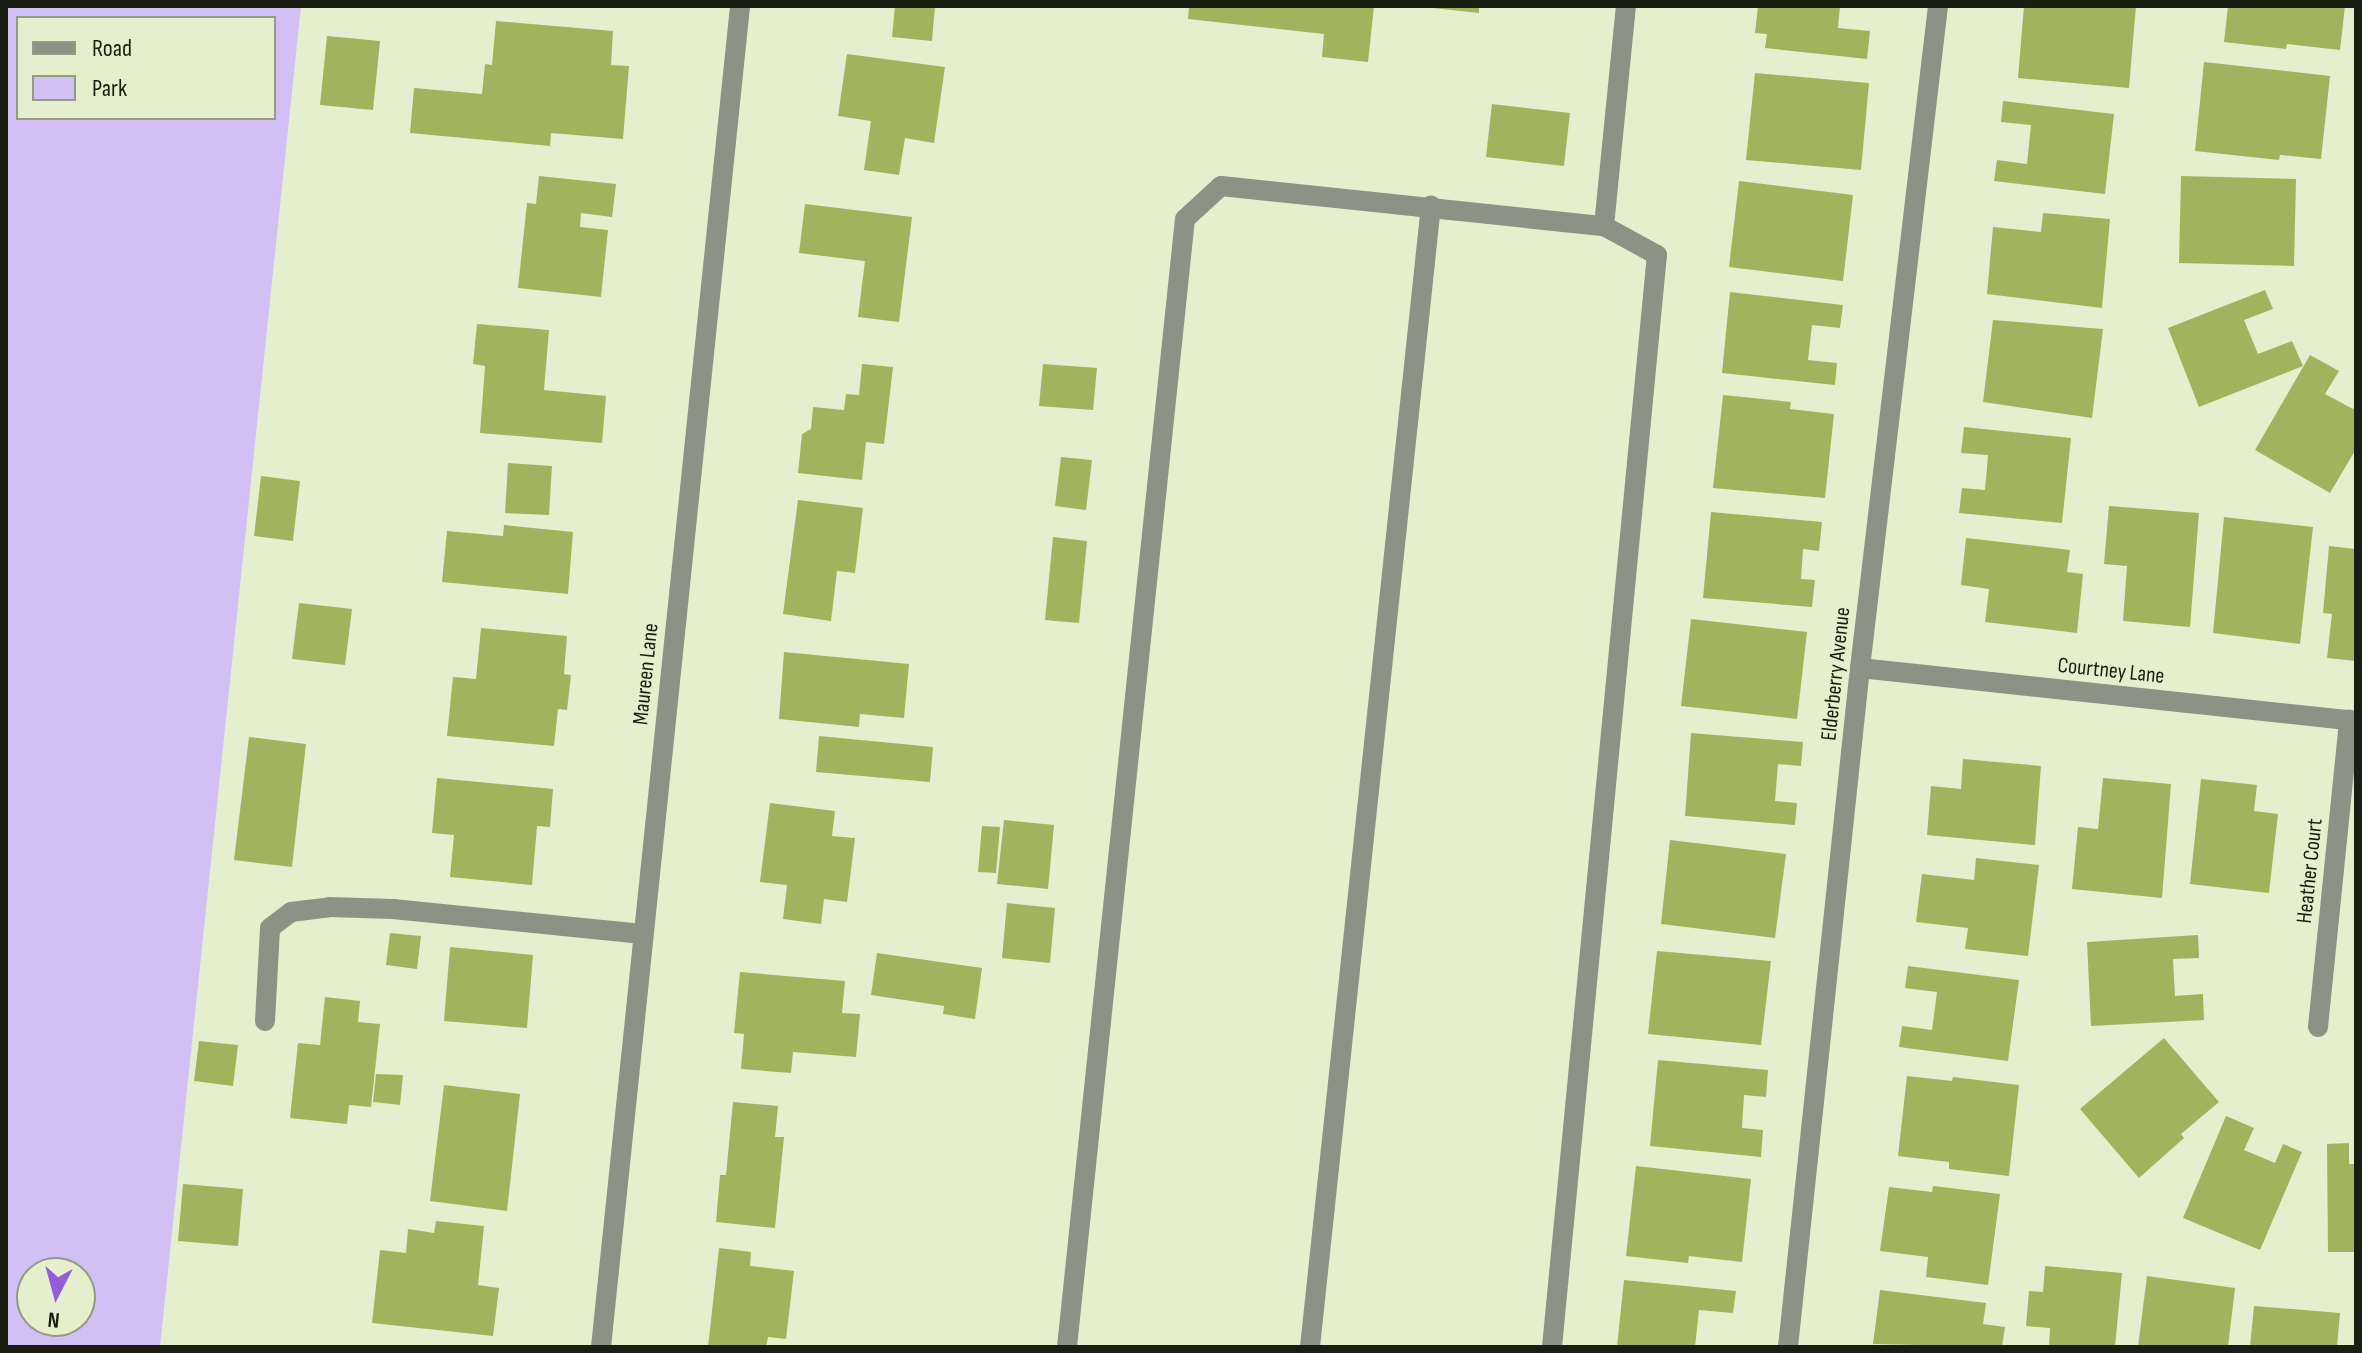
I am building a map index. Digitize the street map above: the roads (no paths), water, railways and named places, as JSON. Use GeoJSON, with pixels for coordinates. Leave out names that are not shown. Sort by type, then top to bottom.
{"type":"FeatureCollection","features":[{"type":"Feature","properties":{"kind":"street","name":"Maureen Lane"},"geometry":{"type":"LineString","coordinates":[[601,1347],[740,6]]}},
{"type":"Feature","properties":{"kind":"street"},"geometry":{"type":"LineString","coordinates":[[1604,226],[1626,6]]}},
{"type":"Feature","properties":{"kind":"street","name":"Elderberry Avenue"},"geometry":{"type":"LineString","coordinates":[[1788,1347],[1860,668],[1938,6]]}},
{"type":"Feature","properties":{"kind":"street"},"geometry":{"type":"LineString","coordinates":[[1067,1347],[1185,219],[1221,186],[1431,205],[1604,226],[1657,255],[1552,1347]]}},
{"type":"Feature","properties":{"kind":"street"},"geometry":{"type":"LineString","coordinates":[[1310,1347],[1431,205]]}},
{"type":"Feature","properties":{"kind":"street","name":"Courtney Lane"},"geometry":{"type":"LineString","coordinates":[[1860,668],[2353,721]]}},
{"type":"Feature","properties":{"kind":"street","name":"Heather Court"},"geometry":{"type":"LineString","coordinates":[[2318,1027],[2353,721]]}},
{"type":"Feature","properties":{"kind":"street"},"geometry":{"type":"LineString","coordinates":[[265,1021],[270,928],[291,912],[329,907],[393,909],[643,934]]}}]}
